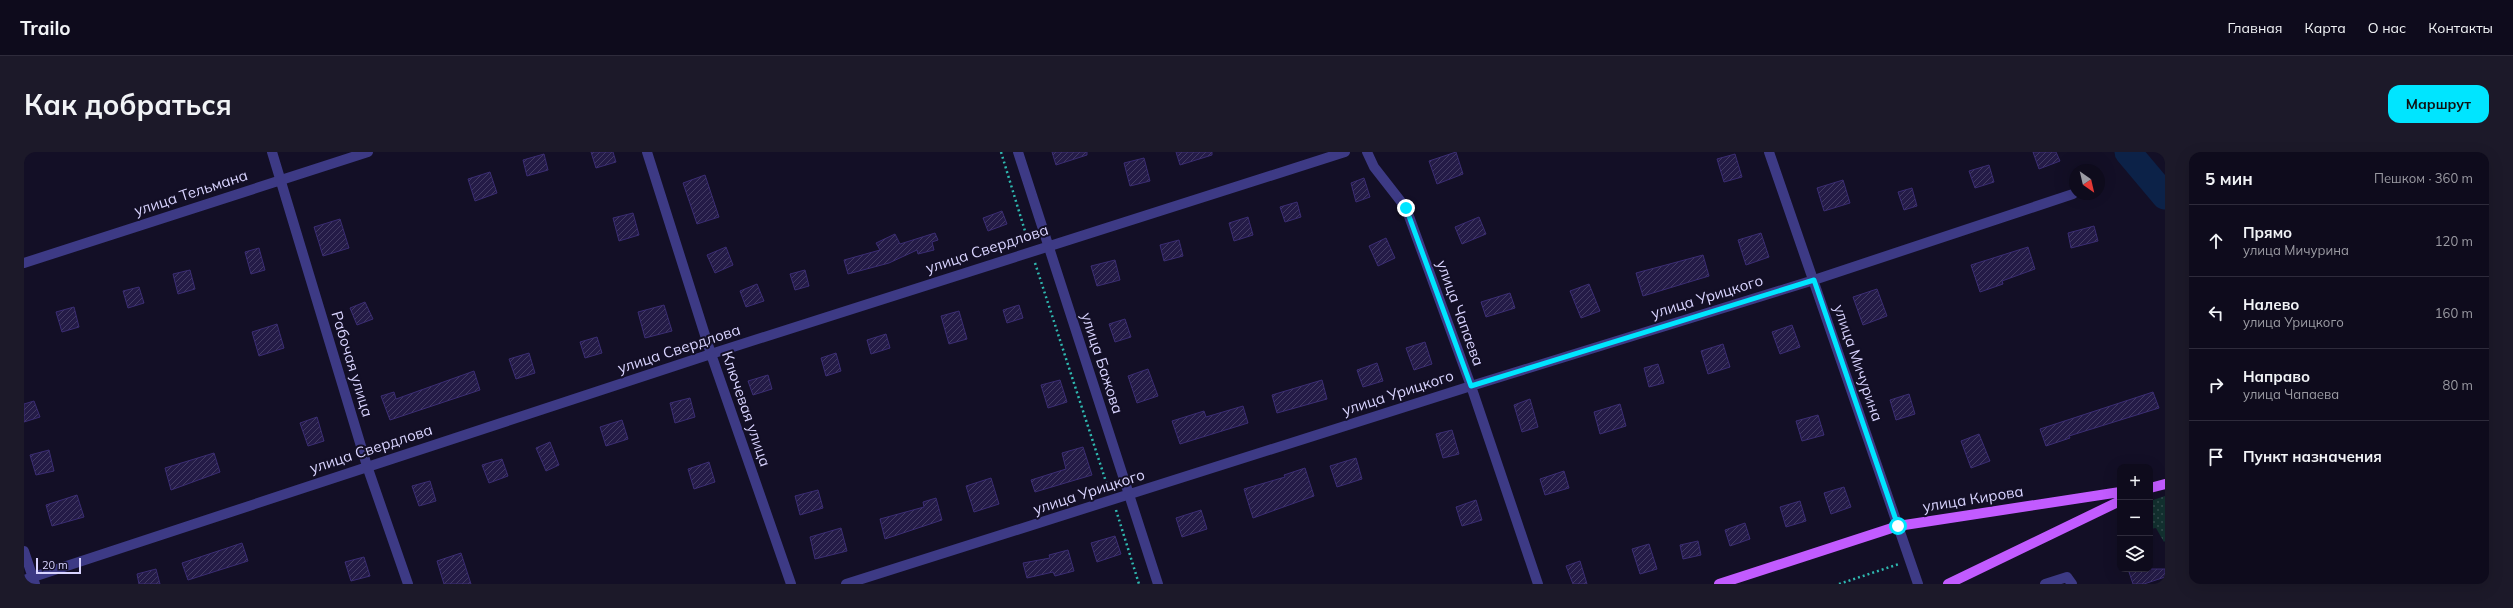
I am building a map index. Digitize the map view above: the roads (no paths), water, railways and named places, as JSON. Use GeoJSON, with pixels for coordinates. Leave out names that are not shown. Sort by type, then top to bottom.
{"type":"FeatureCollection","features":[{"type":"Feature","properties":{"kind":"main road"},"geometry":{"type":"LineString","coordinates":[[2153,487],[2165,484]]}},
{"type":"Feature","properties":{"kind":"main road","name":"улица Кирова"},"geometry":{"type":"LineString","coordinates":[[1719,584],[1898,526],[2117,492]]}},
{"type":"Feature","properties":{"kind":"main road"},"geometry":{"type":"LineString","coordinates":[[1948,584],[2117,502]]}},
{"type":"Feature","properties":{"kind":"street","name":"Рабочая улица"},"geometry":{"type":"LineString","coordinates":[[272,152],[367,466],[408,584]]}},
{"type":"Feature","properties":{"kind":"street","name":"улица Тельмана"},"geometry":{"type":"LineString","coordinates":[[24,264],[368,152]]}},
{"type":"Feature","properties":{"kind":"street","name":"Ключевая улица"},"geometry":{"type":"LineString","coordinates":[[647,152],[711,354],[791,584]]}},
{"type":"Feature","properties":{"kind":"street","name":"улица Бажова"},"geometry":{"type":"LineString","coordinates":[[1018,152],[1158,584]]}},
{"type":"Feature","properties":{"kind":"street","name":"улица Свердлова"},"geometry":{"type":"LineString","coordinates":[[30,580],[367,466],[711,354],[1345,152]]}},
{"type":"Feature","properties":{"kind":"street","name":"улица Чапаева"},"geometry":{"type":"LineString","coordinates":[[1367,152],[1374,167],[1406,208],[1471,386],[1538,584]]}},
{"type":"Feature","properties":{"kind":"street","name":"улица Мичурина"},"geometry":{"type":"LineString","coordinates":[[1769,152],[1918,584]]}},
{"type":"Feature","properties":{"kind":"street","name":"улица Урицкого"},"geometry":{"type":"LineString","coordinates":[[846,584],[1113,501],[1471,386],[1814,280],[2069,195]]}},
{"type":"Feature","properties":{"kind":"street"},"geometry":{"type":"LineString","coordinates":[[24,551],[30,580]]}},
{"type":"Feature","properties":{"kind":"street"},"geometry":{"type":"LineString","coordinates":[[2045,584],[2067,577],[2072,584]]}},
{"type":"Feature","properties":{"kind":"waterway"},"geometry":{"type":"LineString","coordinates":[[2128,152],[2165,196]]}}]}
